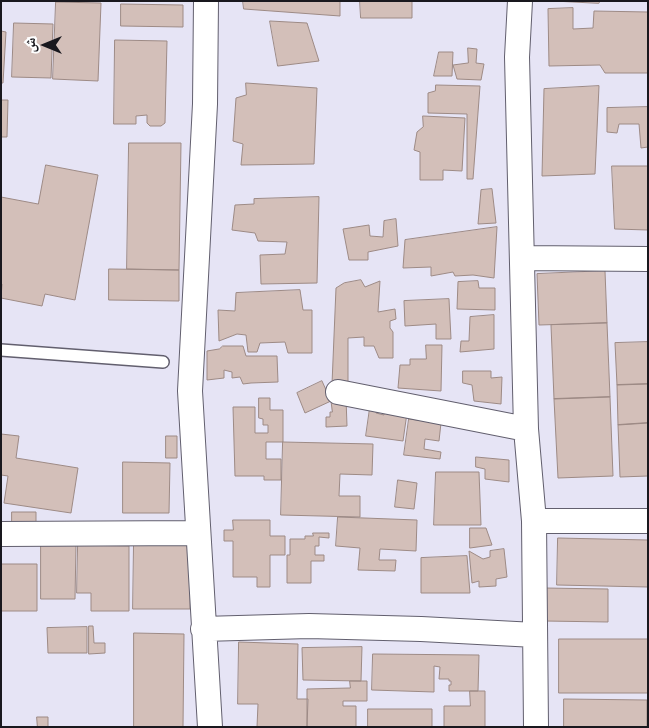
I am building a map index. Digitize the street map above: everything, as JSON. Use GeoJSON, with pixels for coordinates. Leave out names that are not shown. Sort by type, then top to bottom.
{"type":"FeatureCollection","features":[{"type":"Feature","properties":{"kind":"street"},"geometry":{"type":"LineString","coordinates":[[206,1],[205,104],[190,391],[210,727]]}},
{"type":"Feature","properties":{"kind":"street"},"geometry":{"type":"LineString","coordinates":[[520,1],[517,57],[526,429],[534,521],[536,727]]}},
{"type":"Feature","properties":{"kind":"street"},"geometry":{"type":"LineString","coordinates":[[522,258],[648,258]]}},
{"type":"Feature","properties":{"kind":"street"},"geometry":{"type":"LineString","coordinates":[[338,392],[526,429]]}},
{"type":"Feature","properties":{"kind":"street"},"geometry":{"type":"LineString","coordinates":[[534,521],[648,521]]}},
{"type":"Feature","properties":{"kind":"street"},"geometry":{"type":"LineString","coordinates":[[1,534],[198,533]]}},
{"type":"Feature","properties":{"kind":"street"},"geometry":{"type":"LineString","coordinates":[[203,629],[309,626],[535,635]]}},
{"type":"Feature","properties":{"kind":"lane"},"geometry":{"type":"LineString","coordinates":[[1,350],[162,362]]}},
{"type":"Feature","properties":{"kind":"building"},"geometry":{"type":"Polygon","coordinates":[[[243,1],[340,1],[340,16],[244,9],[243,1]]]}},
{"type":"Feature","properties":{"kind":"building"},"geometry":{"type":"Polygon","coordinates":[[[360,1],[412,1],[412,18],[361,18],[360,1]]]}},
{"type":"Feature","properties":{"kind":"building"},"geometry":{"type":"Polygon","coordinates":[[[554,1],[600,1],[599,3],[554,1]]]}},
{"type":"Feature","properties":{"kind":"building"},"geometry":{"type":"Polygon","coordinates":[[[56,2],[101,3],[98,81],[53,79],[56,2]]]}},
{"type":"Feature","properties":{"kind":"building"},"geometry":{"type":"Polygon","coordinates":[[[121,4],[183,5],[183,27],[121,26],[121,4]]]}},
{"type":"Feature","properties":{"kind":"building"},"geometry":{"type":"Polygon","coordinates":[[[573,8],[573,29],[593,28],[594,11],[648,12],[648,73],[605,73],[600,65],[549,66],[548,9],[573,8]]]}},
{"type":"Feature","properties":{"kind":"building"},"geometry":{"type":"Polygon","coordinates":[[[270,21],[307,23],[319,61],[278,66],[270,21]]]}},
{"type":"Feature","properties":{"kind":"building"},"geometry":{"type":"Polygon","coordinates":[[[14,23],[53,24],[51,78],[12,77],[14,23]]]}},
{"type":"Feature","properties":{"kind":"building"},"geometry":{"type":"Polygon","coordinates":[[[1,31],[6,32],[3,83],[1,83],[1,31]]]}},
{"type":"Feature","properties":{"kind":"building"},"geometry":{"type":"Polygon","coordinates":[[[115,40],[167,41],[165,123],[161,126],[150,126],[147,123],[147,115],[136,116],[136,124],[114,124],[115,40]]]}},
{"type":"Feature","properties":{"kind":"building"},"geometry":{"type":"Polygon","coordinates":[[[468,48],[477,49],[476,63],[484,64],[481,80],[457,79],[453,65],[468,63],[468,48]]]}},
{"type":"Feature","properties":{"kind":"building"},"geometry":{"type":"Polygon","coordinates":[[[439,52],[453,52],[452,76],[434,76],[439,52]]]}},
{"type":"Feature","properties":{"kind":"building"},"geometry":{"type":"Polygon","coordinates":[[[246,83],[317,88],[314,164],[241,165],[243,144],[233,141],[236,98],[246,95],[246,83]]]}},
{"type":"Feature","properties":{"kind":"building"},"geometry":{"type":"Polygon","coordinates":[[[436,85],[480,86],[473,179],[467,179],[467,114],[428,113],[428,93],[435,91],[436,85]]]}},
{"type":"Feature","properties":{"kind":"building"},"geometry":{"type":"Polygon","coordinates":[[[599,86],[595,174],[542,176],[544,89],[599,86]]]}},
{"type":"Feature","properties":{"kind":"building"},"geometry":{"type":"Polygon","coordinates":[[[1,100],[8,100],[7,137],[1,137],[1,100]]]}},
{"type":"Feature","properties":{"kind":"building"},"geometry":{"type":"Polygon","coordinates":[[[648,107],[648,147],[641,148],[639,124],[619,124],[617,133],[607,132],[607,108],[648,107]]]}},
{"type":"Feature","properties":{"kind":"building"},"geometry":{"type":"Polygon","coordinates":[[[423,116],[465,118],[462,171],[443,170],[443,180],[420,180],[420,152],[414,150],[417,132],[423,127],[423,116]]]}},
{"type":"Feature","properties":{"kind":"building"},"geometry":{"type":"Polygon","coordinates":[[[129,143],[181,143],[179,270],[127,269],[129,143]]]}},
{"type":"Feature","properties":{"kind":"building"},"geometry":{"type":"Polygon","coordinates":[[[46,165],[98,175],[75,300],[45,294],[42,306],[1,298],[1,197],[38,204],[46,165]]]}},
{"type":"Feature","properties":{"kind":"building"},"geometry":{"type":"Polygon","coordinates":[[[612,166],[648,166],[648,230],[615,229],[612,166]]]}},
{"type":"Feature","properties":{"kind":"building"},"geometry":{"type":"Polygon","coordinates":[[[492,189],[496,223],[478,224],[481,190],[492,189]]]}},
{"type":"Feature","properties":{"kind":"building"},"geometry":{"type":"Polygon","coordinates":[[[319,197],[317,283],[261,284],[260,255],[285,254],[287,242],[258,241],[255,233],[232,230],[235,205],[254,204],[254,199],[319,197]]]}},
{"type":"Feature","properties":{"kind":"building"},"geometry":{"type":"Polygon","coordinates":[[[396,219],[398,246],[368,252],[368,260],[349,260],[343,229],[369,225],[370,236],[383,237],[384,221],[396,219]]]}},
{"type":"Feature","properties":{"kind":"building"},"geometry":{"type":"Polygon","coordinates":[[[497,227],[494,278],[473,275],[455,276],[453,272],[431,276],[431,267],[403,268],[405,240],[497,227]]]}},
{"type":"Feature","properties":{"kind":"building"},"geometry":{"type":"Polygon","coordinates":[[[109,269],[179,270],[179,301],[109,300],[109,269]]]}},
{"type":"Feature","properties":{"kind":"building"},"geometry":{"type":"Polygon","coordinates":[[[605,271],[607,323],[539,325],[537,274],[605,271]]]}},
{"type":"Feature","properties":{"kind":"building"},"geometry":{"type":"Polygon","coordinates":[[[361,280],[365,287],[380,281],[378,312],[395,309],[396,319],[390,321],[390,328],[393,332],[393,358],[379,358],[374,346],[364,346],[364,337],[348,338],[348,384],[332,384],[336,288],[344,283],[361,280]]]}},
{"type":"Feature","properties":{"kind":"building"},"geometry":{"type":"Polygon","coordinates":[[[478,281],[479,288],[495,288],[495,310],[457,309],[458,282],[478,281]]]}},
{"type":"Feature","properties":{"kind":"building"},"geometry":{"type":"Polygon","coordinates":[[[300,290],[303,310],[312,310],[312,353],[288,353],[285,342],[260,343],[257,352],[248,352],[246,335],[237,334],[219,341],[218,310],[235,311],[236,293],[300,290]]]}},
{"type":"Feature","properties":{"kind":"building"},"geometry":{"type":"Polygon","coordinates":[[[449,299],[451,339],[436,339],[436,324],[405,326],[404,301],[449,299]]]}},
{"type":"Feature","properties":{"kind":"building"},"geometry":{"type":"Polygon","coordinates":[[[494,315],[494,349],[460,352],[461,341],[469,341],[470,317],[494,315]]]}},
{"type":"Feature","properties":{"kind":"building"},"geometry":{"type":"Polygon","coordinates":[[[607,323],[610,397],[554,399],[551,325],[607,323]]]}},
{"type":"Feature","properties":{"kind":"building"},"geometry":{"type":"Polygon","coordinates":[[[648,342],[648,384],[617,385],[615,343],[648,342]]]}},
{"type":"Feature","properties":{"kind":"building"},"geometry":{"type":"Polygon","coordinates":[[[426,345],[442,345],[441,391],[398,388],[400,365],[410,365],[410,359],[426,359],[426,345]]]}},
{"type":"Feature","properties":{"kind":"building"},"geometry":{"type":"Polygon","coordinates":[[[223,346],[243,346],[246,356],[277,356],[278,382],[243,384],[240,377],[232,378],[232,372],[224,370],[224,378],[207,380],[207,351],[219,349],[223,346]]]}},
{"type":"Feature","properties":{"kind":"building"},"geometry":{"type":"Polygon","coordinates":[[[463,371],[491,371],[491,378],[502,377],[501,404],[474,401],[472,385],[463,383],[463,371]]]}},
{"type":"Feature","properties":{"kind":"building"},"geometry":{"type":"Polygon","coordinates":[[[322,381],[331,401],[305,413],[297,393],[322,381]]]}},
{"type":"Feature","properties":{"kind":"building"},"geometry":{"type":"Polygon","coordinates":[[[648,384],[648,423],[618,425],[617,385],[648,384]]]}},
{"type":"Feature","properties":{"kind":"building"},"geometry":{"type":"Polygon","coordinates":[[[610,397],[613,476],[558,478],[554,399],[610,397]]]}},
{"type":"Feature","properties":{"kind":"building"},"geometry":{"type":"Polygon","coordinates":[[[259,398],[270,398],[270,410],[283,410],[283,442],[266,442],[266,459],[281,459],[281,480],[264,480],[264,476],[235,476],[233,407],[255,407],[255,433],[268,433],[268,425],[263,425],[263,419],[259,418],[259,398]]]}},
{"type":"Feature","properties":{"kind":"building"},"geometry":{"type":"Polygon","coordinates":[[[331,398],[346,398],[347,426],[326,427],[326,417],[330,417],[330,412],[332,412],[331,398]]]}},
{"type":"Feature","properties":{"kind":"building"},"geometry":{"type":"Polygon","coordinates":[[[370,408],[377,409],[376,413],[384,415],[384,410],[407,413],[403,441],[366,436],[370,408]]]}},
{"type":"Feature","properties":{"kind":"building"},"geometry":{"type":"Polygon","coordinates":[[[409,419],[441,423],[439,441],[425,439],[424,449],[441,452],[440,459],[404,455],[409,419]]]}},
{"type":"Feature","properties":{"kind":"building"},"geometry":{"type":"Polygon","coordinates":[[[648,423],[648,476],[620,477],[618,425],[648,423]]]}},
{"type":"Feature","properties":{"kind":"building"},"geometry":{"type":"Polygon","coordinates":[[[1,434],[19,436],[16,458],[78,468],[71,513],[4,503],[8,476],[1,475],[1,434]]]}},
{"type":"Feature","properties":{"kind":"building"},"geometry":{"type":"Polygon","coordinates":[[[166,436],[177,436],[177,458],[166,458],[166,436]]]}},
{"type":"Feature","properties":{"kind":"building"},"geometry":{"type":"Polygon","coordinates":[[[283,442],[373,444],[372,475],[340,474],[339,496],[360,496],[360,517],[281,515],[283,442]]]}},
{"type":"Feature","properties":{"kind":"building"},"geometry":{"type":"Polygon","coordinates":[[[476,457],[509,460],[509,482],[485,479],[485,469],[476,467],[476,457]]]}},
{"type":"Feature","properties":{"kind":"building"},"geometry":{"type":"Polygon","coordinates":[[[123,462],[170,463],[169,513],[123,513],[123,462]]]}},
{"type":"Feature","properties":{"kind":"building"},"geometry":{"type":"Polygon","coordinates":[[[436,472],[479,472],[481,525],[434,525],[436,472]]]}},
{"type":"Feature","properties":{"kind":"building"},"geometry":{"type":"Polygon","coordinates":[[[398,480],[417,483],[414,509],[395,507],[398,480]]]}},
{"type":"Feature","properties":{"kind":"building"},"geometry":{"type":"Polygon","coordinates":[[[12,512],[36,512],[36,528],[12,523],[12,512]]]}},
{"type":"Feature","properties":{"kind":"building"},"geometry":{"type":"Polygon","coordinates":[[[338,517],[417,520],[416,551],[380,549],[379,560],[396,560],[395,571],[358,570],[360,548],[336,546],[338,517]]]}},
{"type":"Feature","properties":{"kind":"building"},"geometry":{"type":"Polygon","coordinates":[[[233,520],[270,520],[270,536],[285,536],[285,555],[270,555],[270,587],[257,587],[257,577],[233,577],[233,541],[224,541],[224,530],[233,530],[233,520]]]}},
{"type":"Feature","properties":{"kind":"building"},"geometry":{"type":"Polygon","coordinates":[[[470,528],[486,528],[492,545],[470,548],[470,528]]]}},
{"type":"Feature","properties":{"kind":"building"},"geometry":{"type":"Polygon","coordinates":[[[313,533],[329,533],[329,538],[319,537],[319,546],[315,546],[315,555],[324,555],[324,561],[311,561],[311,583],[287,583],[287,555],[290,555],[290,539],[305,539],[305,536],[313,536],[313,533]]]}},
{"type":"Feature","properties":{"kind":"building"},"geometry":{"type":"Polygon","coordinates":[[[558,538],[648,540],[648,587],[557,585],[558,538]]]}},
{"type":"Feature","properties":{"kind":"building"},"geometry":{"type":"Polygon","coordinates":[[[134,540],[191,540],[190,609],[133,609],[134,540]]]}},
{"type":"Feature","properties":{"kind":"building"},"geometry":{"type":"Polygon","coordinates":[[[41,544],[76,545],[75,599],[41,599],[41,544]]]}},
{"type":"Feature","properties":{"kind":"building"},"geometry":{"type":"Polygon","coordinates":[[[78,545],[129,546],[129,611],[91,611],[91,593],[77,593],[78,545]]]}},
{"type":"Feature","properties":{"kind":"building"},"geometry":{"type":"Polygon","coordinates":[[[504,549],[507,577],[496,579],[496,586],[479,587],[479,581],[472,583],[469,551],[483,559],[490,557],[490,551],[504,549]]]}},
{"type":"Feature","properties":{"kind":"building"},"geometry":{"type":"Polygon","coordinates":[[[467,556],[470,593],[421,593],[421,558],[467,556]]]}},
{"type":"Feature","properties":{"kind":"building"},"geometry":{"type":"Polygon","coordinates":[[[1,564],[37,564],[37,611],[1,611],[1,564]]]}},
{"type":"Feature","properties":{"kind":"building"},"geometry":{"type":"Polygon","coordinates":[[[544,588],[608,589],[608,622],[544,621],[544,588]]]}},
{"type":"Feature","properties":{"kind":"building"},"geometry":{"type":"Polygon","coordinates":[[[89,626],[93,626],[94,643],[105,643],[105,653],[89,654],[89,626]]]}},
{"type":"Feature","properties":{"kind":"building"},"geometry":{"type":"Polygon","coordinates":[[[87,627],[87,653],[48,653],[47,628],[87,627]]]}},
{"type":"Feature","properties":{"kind":"building"},"geometry":{"type":"Polygon","coordinates":[[[134,633],[184,634],[183,727],[134,727],[134,633]]]}},
{"type":"Feature","properties":{"kind":"building"},"geometry":{"type":"Polygon","coordinates":[[[559,639],[648,639],[648,693],[559,693],[559,639]]]}},
{"type":"Feature","properties":{"kind":"building"},"geometry":{"type":"Polygon","coordinates":[[[239,642],[298,644],[297,699],[308,699],[307,727],[257,727],[258,704],[238,704],[239,642]]]}},
{"type":"Feature","properties":{"kind":"building"},"geometry":{"type":"Polygon","coordinates":[[[362,647],[361,681],[303,680],[302,648],[362,647]]]}},
{"type":"Feature","properties":{"kind":"building"},"geometry":{"type":"Polygon","coordinates":[[[373,654],[479,655],[478,691],[449,691],[451,681],[449,679],[439,679],[440,667],[434,666],[434,692],[372,690],[373,654]]]}},
{"type":"Feature","properties":{"kind":"building"},"geometry":{"type":"Polygon","coordinates":[[[350,681],[367,681],[367,701],[343,701],[343,706],[356,706],[356,727],[307,727],[307,689],[350,688],[350,681]]]}},
{"type":"Feature","properties":{"kind":"building"},"geometry":{"type":"Polygon","coordinates":[[[470,691],[485,691],[485,727],[444,727],[444,706],[470,706],[470,691]]]}},
{"type":"Feature","properties":{"kind":"building"},"geometry":{"type":"Polygon","coordinates":[[[564,699],[647,700],[647,727],[564,727],[564,699]]]}},
{"type":"Feature","properties":{"kind":"building"},"geometry":{"type":"Polygon","coordinates":[[[368,709],[432,709],[432,727],[368,727],[368,709]]]}},
{"type":"Feature","properties":{"kind":"building"},"geometry":{"type":"Polygon","coordinates":[[[37,717],[48,717],[48,727],[37,727],[37,717]]]}}]}
